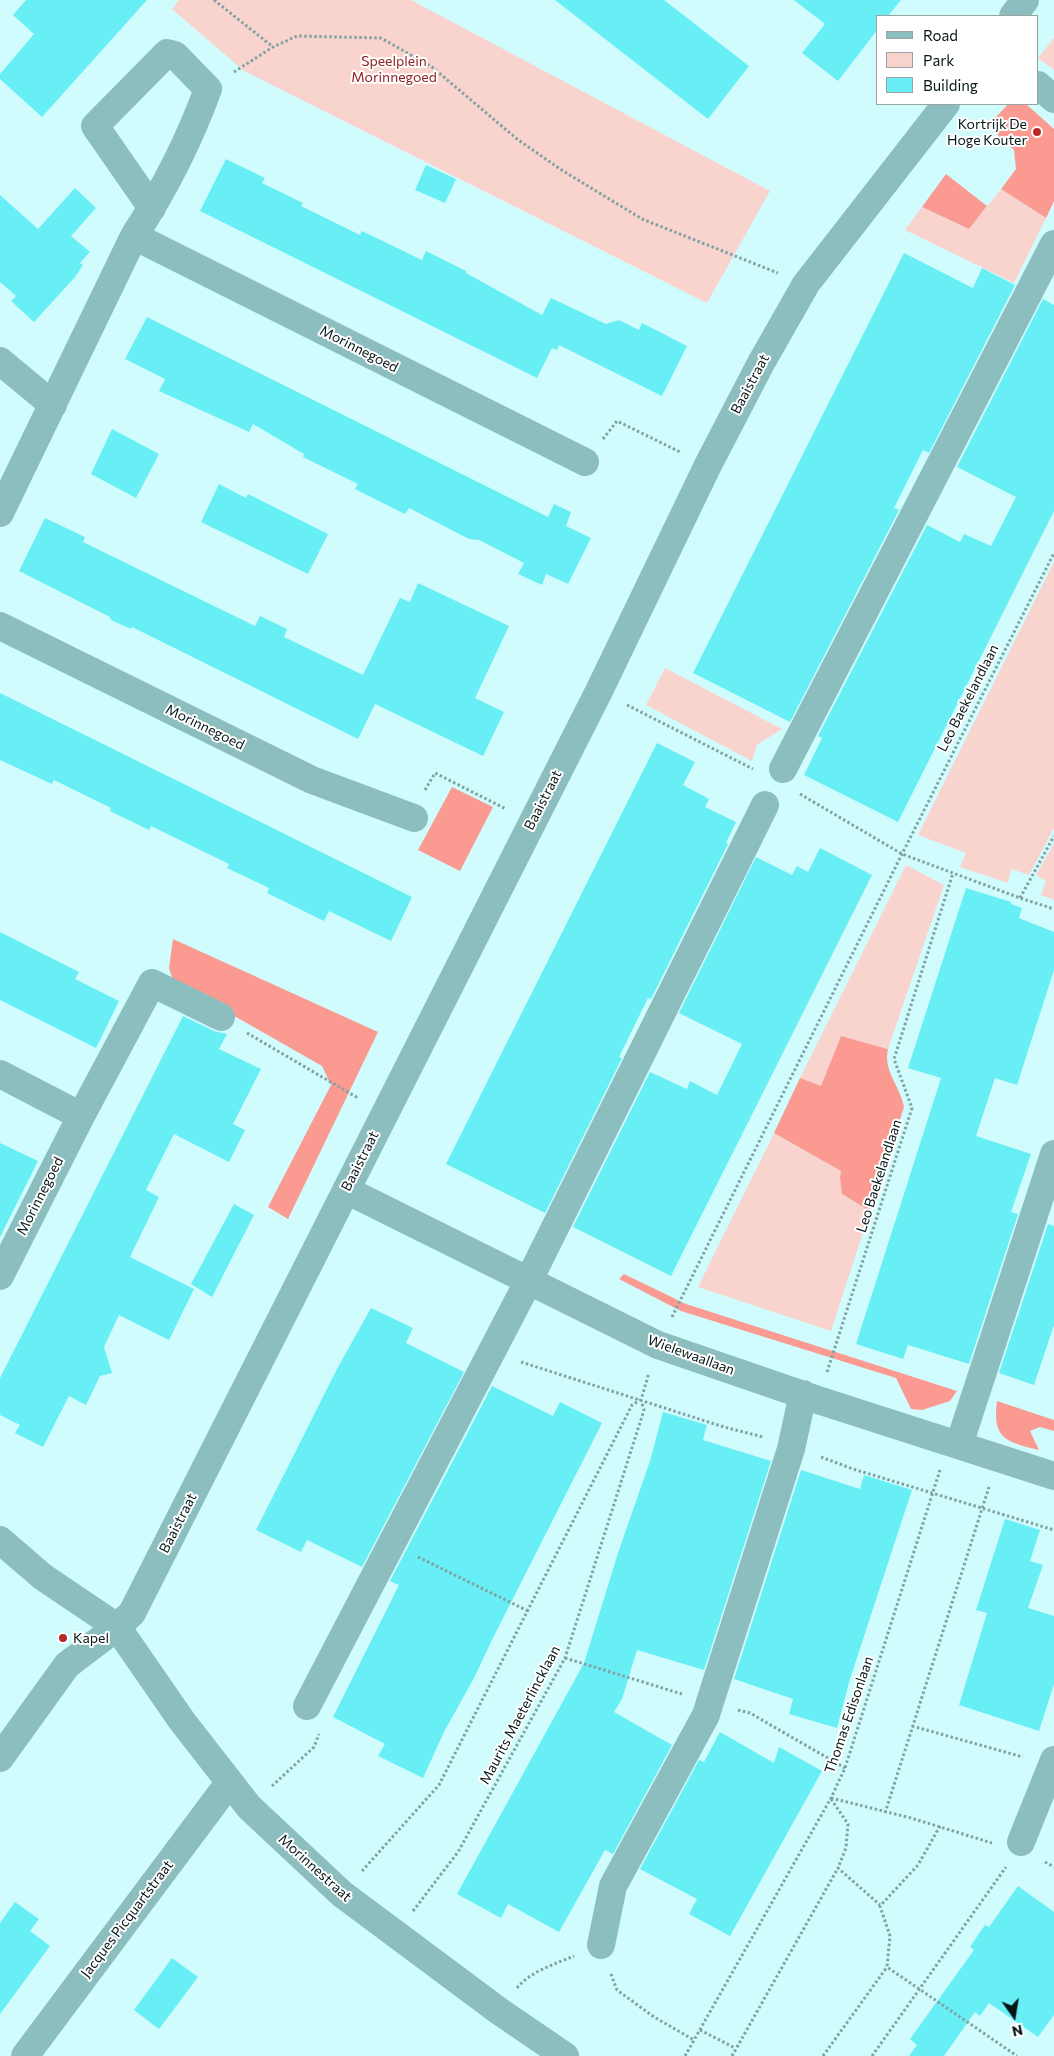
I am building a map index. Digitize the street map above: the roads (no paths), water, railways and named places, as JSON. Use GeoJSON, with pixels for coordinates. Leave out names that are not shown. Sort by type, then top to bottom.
{"type":"FeatureCollection","features":[{"type":"Feature","properties":{"kind":"street"},"geometry":{"type":"LineString","coordinates":[[1013,15],[1024,0]]}},
{"type":"Feature","properties":{"kind":"street"},"geometry":{"type":"LineString","coordinates":[[0,512],[134,236],[152,208],[195,126],[208,89],[175,55],[167,53],[95,126],[152,208]]}},
{"type":"Feature","properties":{"kind":"street"},"geometry":{"type":"LineString","coordinates":[[1039,86],[1054,99]]}},
{"type":"Feature","properties":{"kind":"street","name":"Baaistraat"},"geometry":{"type":"LineString","coordinates":[[117,1627],[132,1613],[599,691],[708,465],[761,363],[806,284],[945,105]]}},
{"type":"Feature","properties":{"kind":"street","name":"Morinnegoed"},"geometry":{"type":"LineString","coordinates":[[134,236],[584,462]]}},
{"type":"Feature","properties":{"kind":"street"},"geometry":{"type":"LineString","coordinates":[[779,777],[1054,244]]}},
{"type":"Feature","properties":{"kind":"street"},"geometry":{"type":"LineString","coordinates":[[0,361],[53,405]]}},
{"type":"Feature","properties":{"kind":"street","name":"Morinnegoed"},"geometry":{"type":"LineString","coordinates":[[0,626],[312,780],[414,818]]}},
{"type":"Feature","properties":{"kind":"street"},"geometry":{"type":"LineString","coordinates":[[307,1706],[393,1545],[528,1282],[765,805]]}},
{"type":"Feature","properties":{"kind":"street","name":"Morinnegoed"},"geometry":{"type":"LineString","coordinates":[[0,1276],[81,1116],[152,983],[221,1017]]}},
{"type":"Feature","properties":{"kind":"street"},"geometry":{"type":"LineString","coordinates":[[0,1074],[81,1116]]}},
{"type":"Feature","properties":{"kind":"street"},"geometry":{"type":"LineString","coordinates":[[954,1444],[1054,1154]]}},
{"type":"Feature","properties":{"kind":"street","name":"Wielewaallaan"},"geometry":{"type":"LineString","coordinates":[[346,1190],[658,1345],[1054,1476]]}},
{"type":"Feature","properties":{"kind":"street"},"geometry":{"type":"LineString","coordinates":[[601,1946],[613,1886],[706,1715],[791,1449],[811,1397]]}},
{"type":"Feature","properties":{"kind":"street","name":"Morinnestraat"},"geometry":{"type":"LineString","coordinates":[[0,1540],[43,1577],[117,1627],[177,1714],[249,1807],[342,1894],[499,2011],[564,2056]]}},
{"type":"Feature","properties":{"kind":"street"},"geometry":{"type":"LineString","coordinates":[[0,1758],[67,1665],[117,1627]]}},
{"type":"Feature","properties":{"kind":"street"},"geometry":{"type":"LineString","coordinates":[[1009,1850],[1053,1762]]}},
{"type":"Feature","properties":{"kind":"street","name":"Jacques Picquartstraat"},"geometry":{"type":"LineString","coordinates":[[25,2056],[229,1783]]}},
{"type":"Feature","properties":{"kind":"place","name":"Kortrijk De Hoge Kouter"},"geometry":{"type":"Point","coordinates":[1037,132]}},
{"type":"Feature","properties":{"kind":"place","name":"Kapel"},"geometry":{"type":"Point","coordinates":[63,1638]}},
{"type":"Feature","properties":{"kind":"park label","name":"Speelplein Morinnegoed"},"geometry":{"type":"Point","coordinates":[394,69]}}]}
